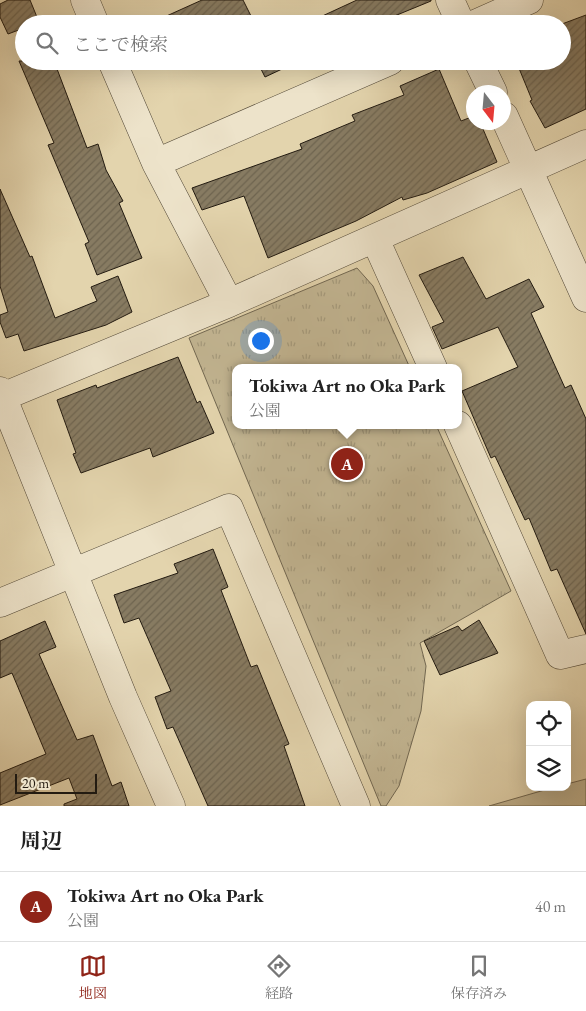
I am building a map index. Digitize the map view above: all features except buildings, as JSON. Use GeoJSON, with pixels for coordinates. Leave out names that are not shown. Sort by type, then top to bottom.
{"type":"FeatureCollection","features":[{"type":"Feature","properties":{"kind":"street"},"geometry":{"type":"LineString","coordinates":[[450,0],[457,15]]}},
{"type":"Feature","properties":{"kind":"street"},"geometry":{"type":"LineString","coordinates":[[495,15],[529,0]]}},
{"type":"Feature","properties":{"kind":"street"},"geometry":{"type":"LineString","coordinates":[[116,70],[156,163],[229,303]]}},
{"type":"Feature","properties":{"kind":"street"},"geometry":{"type":"LineString","coordinates":[[156,163],[369,70]]}},
{"type":"Feature","properties":{"kind":"street"},"geometry":{"type":"LineString","coordinates":[[482,70],[489,85]]}},
{"type":"Feature","properties":{"kind":"street"},"geometry":{"type":"LineString","coordinates":[[510,130],[586,298]]}},
{"type":"Feature","properties":{"kind":"street"},"geometry":{"type":"LineString","coordinates":[[171,806],[123,697],[1,394],[229,303],[586,144]]}},
{"type":"Feature","properties":{"kind":"street"},"geometry":{"type":"LineString","coordinates":[[375,239],[430,364]]}},
{"type":"Feature","properties":{"kind":"street"},"geometry":{"type":"LineString","coordinates":[[460,429],[560,656],[586,649]]}},
{"type":"Feature","properties":{"kind":"street"},"geometry":{"type":"LineString","coordinates":[[0,603],[229,508],[356,806]]}},
{"type":"Feature","properties":{"kind":"green space"},"geometry":{"type":"Polygon","coordinates":[[[357,268],[373,286],[408,364],[232,364],[232,429],[438,429],[511,591],[420,643],[426,666],[421,711],[399,786],[386,806],[381,806],[189,338],[357,268]]]}},
{"type":"Feature","properties":{"kind":"green space"},"geometry":{"type":"Polygon","coordinates":[[[586,779],[586,806],[489,806],[541,791],[571,791],[571,783],[586,779]]]}},
{"type":"Feature","properties":{"kind":"place","name":"Tokiwa Art no Oka Park"},"geometry":{"type":"Point","coordinates":[347,464]}}]}
